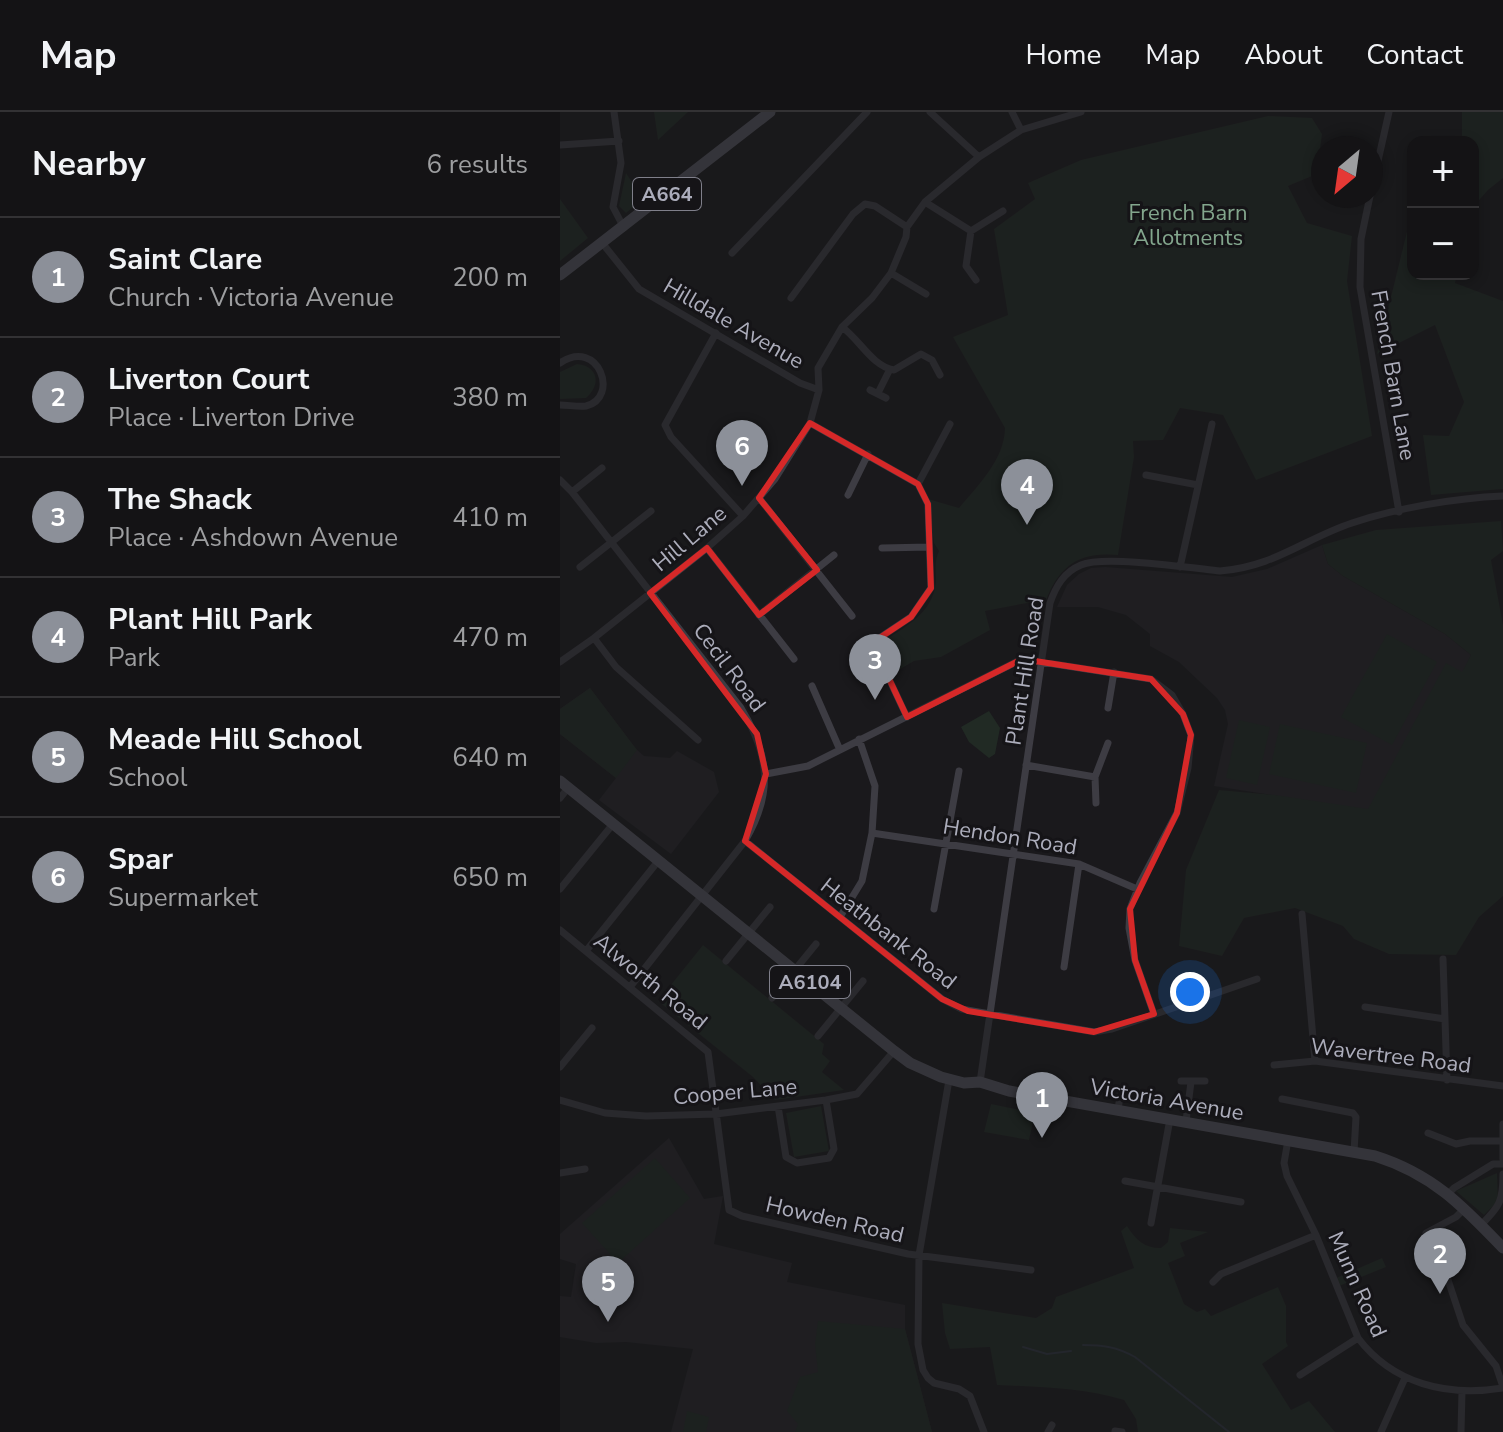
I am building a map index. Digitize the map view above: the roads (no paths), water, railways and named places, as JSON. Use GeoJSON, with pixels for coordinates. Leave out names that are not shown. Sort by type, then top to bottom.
{"type":"FeatureCollection","features":[{"type":"Feature","properties":{"kind":"main road","name":"A664"},"geometry":{"type":"LineString","coordinates":[[560,275],[770,112]]}},
{"type":"Feature","properties":{"kind":"main road","name":"Victoria Avenue"},"geometry":{"type":"LineString","coordinates":[[564,784],[894,1051],[917,1066],[949,1080],[980,1082],[1009,1091],[1354,1152],[1400,1165],[1449,1193],[1503,1248]]}},
{"type":"Feature","properties":{"kind":"street"},"geometry":{"type":"LineString","coordinates":[[614,112],[621,173],[613,207],[624,228]]}},
{"type":"Feature","properties":{"kind":"street"},"geometry":{"type":"LineString","coordinates":[[732,253],[867,112]]}},
{"type":"Feature","properties":{"kind":"street"},"geometry":{"type":"LineString","coordinates":[[930,112],[979,157]]}},
{"type":"Feature","properties":{"kind":"street"},"geometry":{"type":"LineString","coordinates":[[1012,112],[1021,130]]}},
{"type":"Feature","properties":{"kind":"street","name":"Hill Lane"},"geometry":{"type":"LineString","coordinates":[[560,662],[707,548],[759,498],[810,423],[819,390],[818,368],[842,327],[872,298],[891,273],[907,227],[925,202],[979,157],[1021,130],[1081,112]]}},
{"type":"Feature","properties":{"kind":"street","name":"French Barn Lane"},"geometry":{"type":"LineString","coordinates":[[1383,139],[1389,112]]}},
{"type":"Feature","properties":{"kind":"street"},"geometry":{"type":"LineString","coordinates":[[560,145],[619,141]]}},
{"type":"Feature","properties":{"kind":"street"},"geometry":{"type":"LineString","coordinates":[[925,202],[971,231]]}},
{"type":"Feature","properties":{"kind":"street"},"geometry":{"type":"LineString","coordinates":[[791,298],[853,214],[865,204],[875,206],[907,227]]}},
{"type":"Feature","properties":{"kind":"street","name":"French Barn Lane"},"geometry":{"type":"LineString","coordinates":[[1368,208],[1361,239],[1360,287],[1399,512]]}},
{"type":"Feature","properties":{"kind":"street"},"geometry":{"type":"LineString","coordinates":[[976,280],[966,266],[971,231],[1003,211]]}},
{"type":"Feature","properties":{"kind":"street","name":"Hilldale Avenue"},"geometry":{"type":"LineString","coordinates":[[603,244],[639,289],[800,383],[819,390]]}},
{"type":"Feature","properties":{"kind":"street"},"geometry":{"type":"LineString","coordinates":[[891,273],[926,294]]}},
{"type":"Feature","properties":{"kind":"street"},"geometry":{"type":"LineString","coordinates":[[842,327],[882,368],[894,370],[921,354],[932,360],[940,375]]}},
{"type":"Feature","properties":{"kind":"street"},"geometry":{"type":"LineString","coordinates":[[716,333],[665,425],[671,437],[743,516]]}},
{"type":"Feature","properties":{"kind":"street"},"geometry":{"type":"LineString","coordinates":[[560,363],[569,358],[585,358],[597,366],[603,377],[601,392],[591,404],[560,405]]}},
{"type":"Feature","properties":{"kind":"street"},"geometry":{"type":"LineString","coordinates":[[886,398],[874,391],[890,369]]}},
{"type":"Feature","properties":{"kind":"street"},"geometry":{"type":"LineString","coordinates":[[810,423],[918,484],[928,504],[931,588],[911,617],[878,639],[877,653],[907,717]]}},
{"type":"Feature","properties":{"kind":"street"},"geometry":{"type":"LineString","coordinates":[[918,484],[950,424]]}},
{"type":"Feature","properties":{"kind":"street"},"geometry":{"type":"LineString","coordinates":[[1180,567],[1212,424]]}},
{"type":"Feature","properties":{"kind":"street"},"geometry":{"type":"LineString","coordinates":[[848,495],[868,454]]}},
{"type":"Feature","properties":{"kind":"street"},"geometry":{"type":"LineString","coordinates":[[572,492],[602,468]]}},
{"type":"Feature","properties":{"kind":"street"},"geometry":{"type":"LineString","coordinates":[[1146,475],[1198,485]]}},
{"type":"Feature","properties":{"kind":"street","name":"Cecil Road"},"geometry":{"type":"LineString","coordinates":[[560,480],[741,708],[757,734],[766,774],[757,817],[745,841],[630,987]]}},
{"type":"Feature","properties":{"kind":"street","name":"Plant Hill Road"},"geometry":{"type":"LineString","coordinates":[[980,1082],[1050,603],[1058,585],[1074,569],[1098,561],[1220,571],[1253,567],[1350,523],[1476,497],[1503,496]]}},
{"type":"Feature","properties":{"kind":"street"},"geometry":{"type":"LineString","coordinates":[[759,498],[852,616]]}},
{"type":"Feature","properties":{"kind":"street"},"geometry":{"type":"LineString","coordinates":[[580,567],[651,511]]}},
{"type":"Feature","properties":{"kind":"street"},"geometry":{"type":"LineString","coordinates":[[882,548],[929,547]]}},
{"type":"Feature","properties":{"kind":"street"},"geometry":{"type":"LineString","coordinates":[[707,548],[794,659]]}},
{"type":"Feature","properties":{"kind":"street"},"geometry":{"type":"LineString","coordinates":[[759,615],[834,555]]}},
{"type":"Feature","properties":{"kind":"street"},"geometry":{"type":"LineString","coordinates":[[594,638],[616,667],[698,740]]}},
{"type":"Feature","properties":{"kind":"street"},"geometry":{"type":"LineString","coordinates":[[766,774],[808,766],[1022,659],[1151,679],[1172,695],[1191,735],[1188,768],[1177,813],[1137,889],[1130,909],[1129,928],[1135,960],[1154,1014]]}},
{"type":"Feature","properties":{"kind":"street"},"geometry":{"type":"LineString","coordinates":[[1108,708],[1114,672]]}},
{"type":"Feature","properties":{"kind":"street"},"geometry":{"type":"LineString","coordinates":[[812,686],[840,750]]}},
{"type":"Feature","properties":{"kind":"street"},"geometry":{"type":"LineString","coordinates":[[840,917],[866,872],[872,833],[875,786],[859,739]]}},
{"type":"Feature","properties":{"kind":"street"},"geometry":{"type":"LineString","coordinates":[[1096,803],[1095,777],[1108,743]]}},
{"type":"Feature","properties":{"kind":"street"},"geometry":{"type":"LineString","coordinates":[[1026,765],[1095,777]]}},
{"type":"Feature","properties":{"kind":"street"},"geometry":{"type":"LineString","coordinates":[[934,909],[959,771]]}},
{"type":"Feature","properties":{"kind":"street"},"geometry":{"type":"LineString","coordinates":[[560,798],[564,784]]}},
{"type":"Feature","properties":{"kind":"street"},"geometry":{"type":"LineString","coordinates":[[560,889],[613,824]]}},
{"type":"Feature","properties":{"kind":"street","name":"Hendon Road"},"geometry":{"type":"LineString","coordinates":[[872,833],[1079,864],[1137,889]]}},
{"type":"Feature","properties":{"kind":"street","name":"Heathbank Road"},"geometry":{"type":"LineString","coordinates":[[745,841],[946,1002],[961,1009],[1094,1032],[1112,1029],[1257,979]]}},
{"type":"Feature","properties":{"kind":"street"},"geometry":{"type":"LineString","coordinates":[[586,951],[659,860]]}},
{"type":"Feature","properties":{"kind":"street"},"geometry":{"type":"LineString","coordinates":[[1064,967],[1079,864]]}},
{"type":"Feature","properties":{"kind":"street"},"geometry":{"type":"LineString","coordinates":[[726,961],[770,907]]}},
{"type":"Feature","properties":{"kind":"street"},"geometry":{"type":"LineString","coordinates":[[1302,914],[1315,1061]]}},
{"type":"Feature","properties":{"kind":"street","name":"Alworth Road"},"geometry":{"type":"LineString","coordinates":[[560,930],[706,1049],[716,1114]]}},
{"type":"Feature","properties":{"kind":"street"},"geometry":{"type":"LineString","coordinates":[[772,998],[816,944]]}},
{"type":"Feature","properties":{"kind":"street"},"geometry":{"type":"LineString","coordinates":[[1443,959],[1447,1080]]}},
{"type":"Feature","properties":{"kind":"street"},"geometry":{"type":"LineString","coordinates":[[818,1036],[863,981]]}},
{"type":"Feature","properties":{"kind":"street"},"geometry":{"type":"LineString","coordinates":[[1365,1007],[1445,1019]]}},
{"type":"Feature","properties":{"kind":"street"},"geometry":{"type":"LineString","coordinates":[[560,1067],[592,1028]]}},
{"type":"Feature","properties":{"kind":"street","name":"Cooper Lane"},"geometry":{"type":"LineString","coordinates":[[560,1100],[617,1115],[716,1114],[826,1100],[857,1094],[894,1051]]}},
{"type":"Feature","properties":{"kind":"street","name":"Wavertree Road"},"geometry":{"type":"LineString","coordinates":[[1274,1065],[1315,1061],[1503,1086]]}},
{"type":"Feature","properties":{"kind":"street"},"geometry":{"type":"LineString","coordinates":[[949,1080],[919,1255],[918,1344],[923,1370],[934,1383],[959,1389],[970,1396],[984,1432]]}},
{"type":"Feature","properties":{"kind":"street"},"geometry":{"type":"LineString","coordinates":[[1181,1081],[1205,1081]]}},
{"type":"Feature","properties":{"kind":"street"},"geometry":{"type":"LineString","coordinates":[[1186,1121],[1191,1082]]}},
{"type":"Feature","properties":{"kind":"street"},"geometry":{"type":"LineString","coordinates":[[1118,1110],[1121,1089]]}},
{"type":"Feature","properties":{"kind":"street"},"geometry":{"type":"LineString","coordinates":[[1282,1099],[1353,1113],[1356,1117],[1354,1152]]}},
{"type":"Feature","properties":{"kind":"street"},"geometry":{"type":"LineString","coordinates":[[778,1106],[786,1157],[797,1163],[829,1158],[834,1149],[826,1100]]}},
{"type":"Feature","properties":{"kind":"street","name":"Howden Road"},"geometry":{"type":"LineString","coordinates":[[716,1114],[729,1210],[742,1216],[919,1255],[1031,1270]]}},
{"type":"Feature","properties":{"kind":"street"},"geometry":{"type":"LineString","coordinates":[[1151,1223],[1170,1118]]}},
{"type":"Feature","properties":{"kind":"street"},"geometry":{"type":"LineString","coordinates":[[1449,1193],[1493,1164],[1503,1161],[1503,1124]]}},
{"type":"Feature","properties":{"kind":"street"},"geometry":{"type":"LineString","coordinates":[[1428,1133],[1456,1144],[1503,1141]]}},
{"type":"Feature","properties":{"kind":"street","name":"Munn Road"},"geometry":{"type":"LineString","coordinates":[[1288,1140],[1285,1169],[1358,1338],[1381,1364],[1405,1378],[1433,1387],[1462,1391],[1503,1387]]}},
{"type":"Feature","properties":{"kind":"street"},"geometry":{"type":"LineString","coordinates":[[560,1173],[585,1169]]}},
{"type":"Feature","properties":{"kind":"street"},"geometry":{"type":"LineString","coordinates":[[1481,1225],[1502,1201],[1503,1174]]}},
{"type":"Feature","properties":{"kind":"street"},"geometry":{"type":"LineString","coordinates":[[1125,1181],[1241,1202]]}},
{"type":"Feature","properties":{"kind":"street"},"geometry":{"type":"LineString","coordinates":[[1426,1233],[1456,1217],[1465,1208]]}},
{"type":"Feature","properties":{"kind":"street"},"geometry":{"type":"LineString","coordinates":[[1213,1282],[1221,1274],[1316,1235]]}},
{"type":"Feature","properties":{"kind":"street"},"geometry":{"type":"LineString","coordinates":[[1445,1271],[1466,1332],[1496,1366],[1503,1387]]}},
{"type":"Feature","properties":{"kind":"street"},"geometry":{"type":"LineString","coordinates":[[1300,1375],[1358,1338]]}},
{"type":"Feature","properties":{"kind":"street"},"geometry":{"type":"LineString","coordinates":[[1381,1432],[1405,1378]]}},
{"type":"Feature","properties":{"kind":"street"},"geometry":{"type":"LineString","coordinates":[[1461,1432],[1462,1391]]}},
{"type":"Feature","properties":{"kind":"waterway"},"geometry":{"type":"LineString","coordinates":[[1083,1345],[1110,1347],[1135,1357],[1229,1432]]}},
{"type":"Feature","properties":{"kind":"waterway"},"geometry":{"type":"LineString","coordinates":[[1023,1347],[1047,1354],[1071,1351]]}},
{"type":"Feature","properties":{"kind":"place","name":"Spar"},"geometry":{"type":"Point","coordinates":[742,486]}},
{"type":"Feature","properties":{"kind":"place","name":"Plant Hill Park"},"geometry":{"type":"Point","coordinates":[1027,525]}},
{"type":"Feature","properties":{"kind":"place","name":"The Shack"},"geometry":{"type":"Point","coordinates":[875,700]}},
{"type":"Feature","properties":{"kind":"place","name":"Saint Clare"},"geometry":{"type":"Point","coordinates":[1042,1138]}},
{"type":"Feature","properties":{"kind":"place","name":"Liverton Court"},"geometry":{"type":"Point","coordinates":[1440,1294]}},
{"type":"Feature","properties":{"kind":"place","name":"Meade Hill School"},"geometry":{"type":"Point","coordinates":[608,1322]}},
{"type":"Feature","properties":{"kind":"park label","name":"French Barn Allotments"},"geometry":{"type":"Point","coordinates":[1188,224]}}]}
